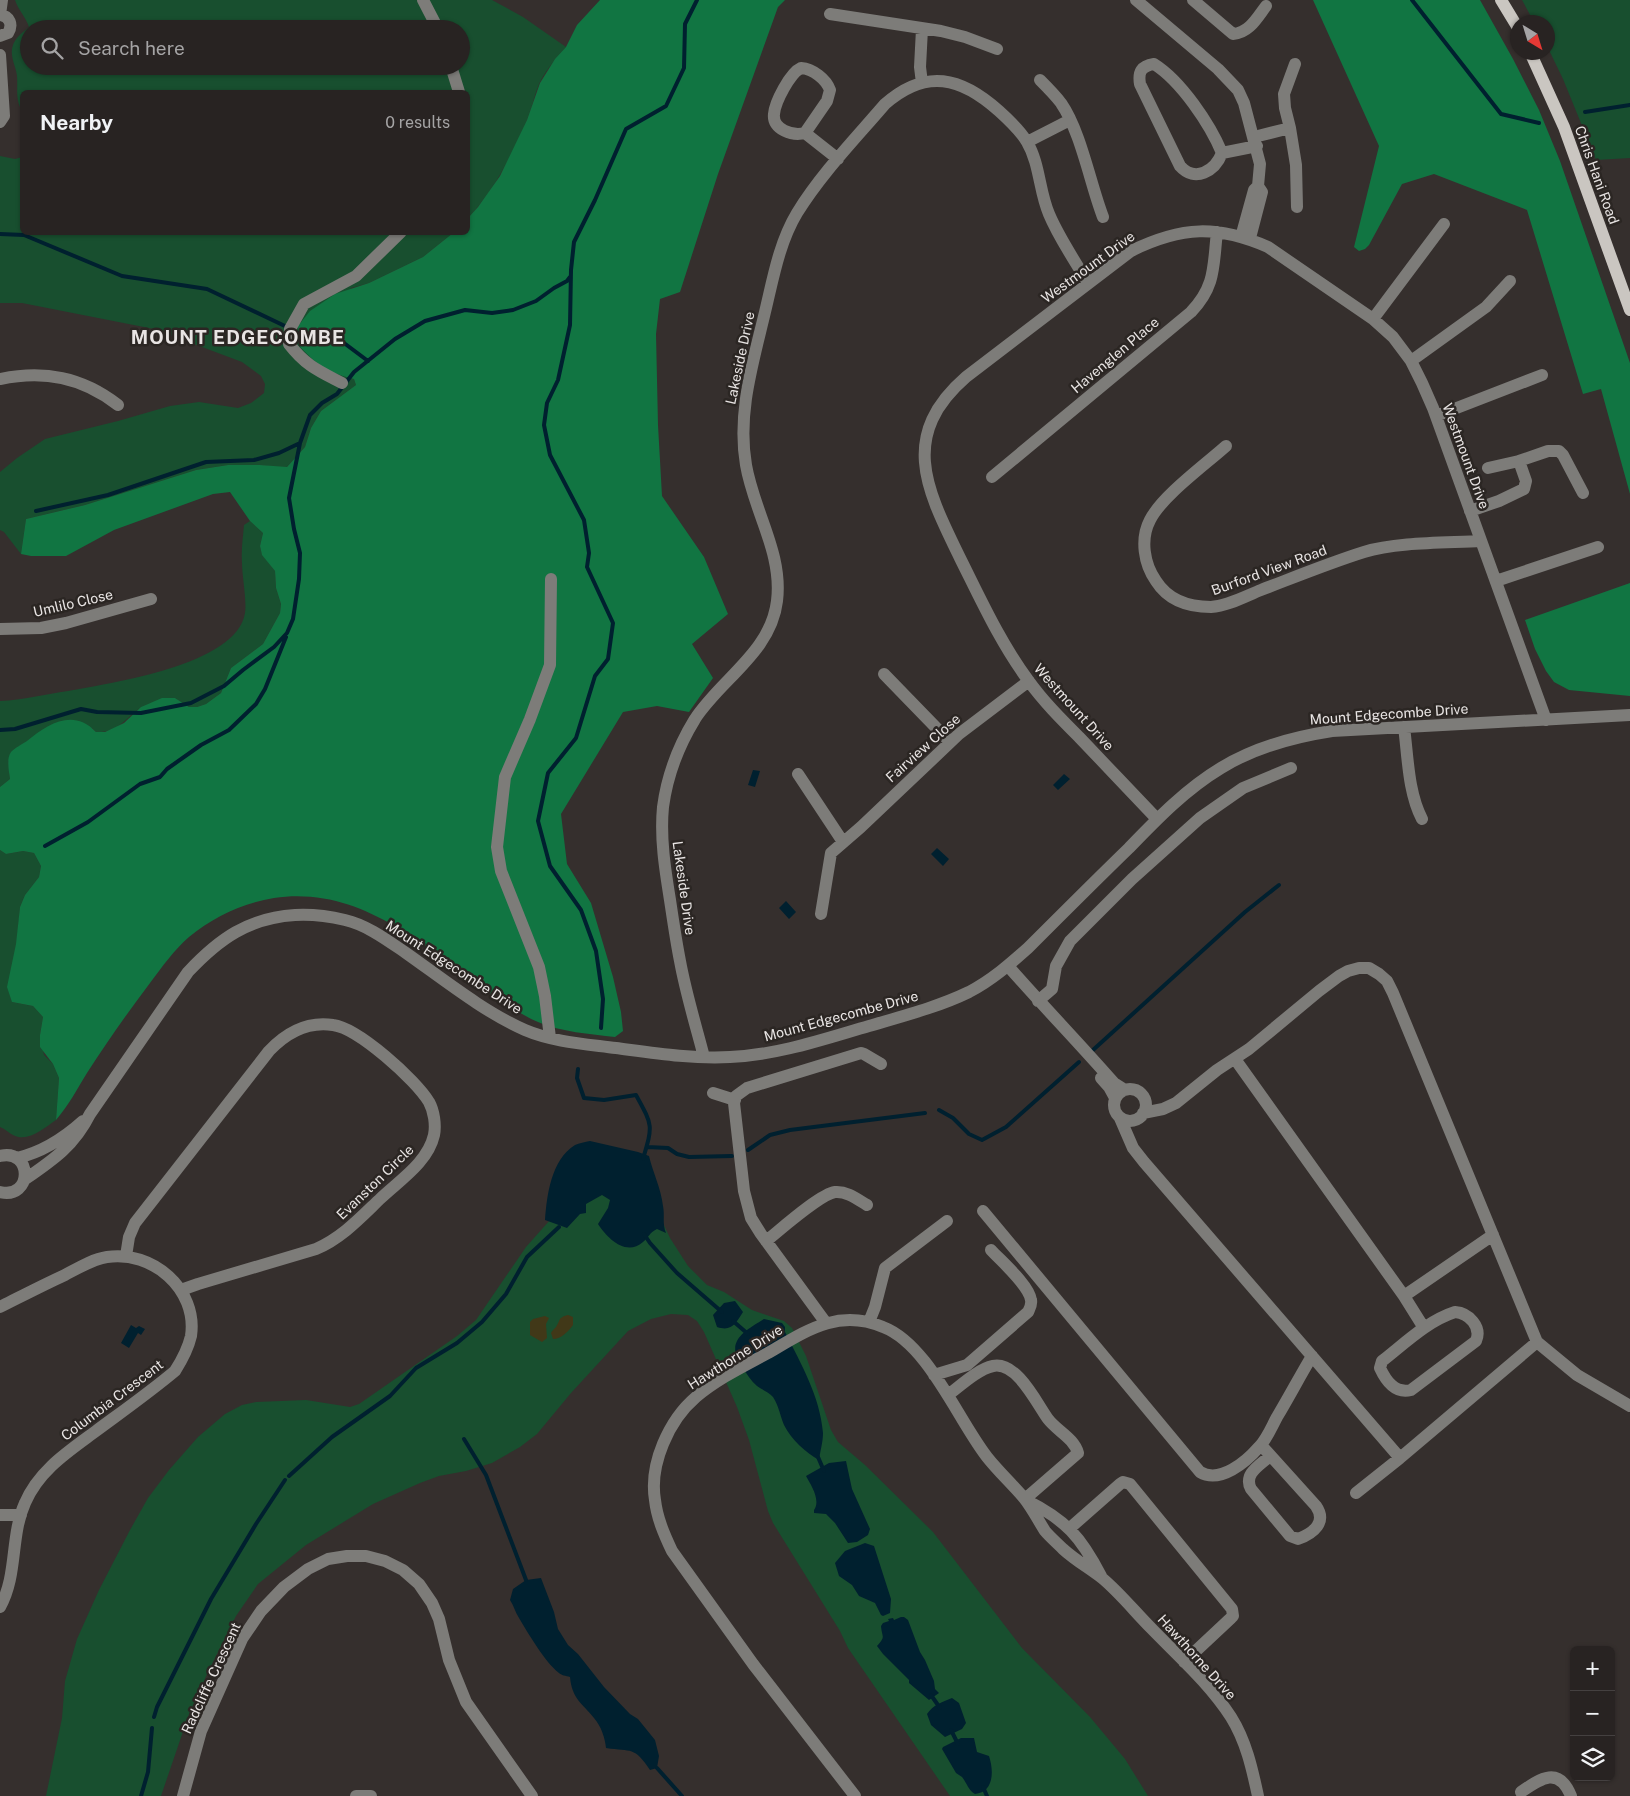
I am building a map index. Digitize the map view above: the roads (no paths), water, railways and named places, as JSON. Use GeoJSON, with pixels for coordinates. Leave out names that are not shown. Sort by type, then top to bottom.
{"type":"FeatureCollection","features":[{"type":"Feature","properties":{"kind":"main road"},"geometry":{"type":"LineString","coordinates":[[1501,0],[1510,15]]}},
{"type":"Feature","properties":{"kind":"main road","name":"Chris Hani Road"},"geometry":{"type":"LineString","coordinates":[[1534,60],[1564,127],[1630,310]]}},
{"type":"Feature","properties":{"kind":"street"},"geometry":{"type":"LineString","coordinates":[[0,36],[8,32],[11,26],[9,20],[4,15],[0,15],[2,0]]}},
{"type":"Feature","properties":{"kind":"street"},"geometry":{"type":"LineString","coordinates":[[423,0],[433,20]]}},
{"type":"Feature","properties":{"kind":"street"},"geometry":{"type":"LineString","coordinates":[[1193,0],[1233,34],[1245,31],[1266,6]]}},
{"type":"Feature","properties":{"kind":"street"},"geometry":{"type":"LineString","coordinates":[[1139,1],[1230,80],[1244,102],[1256,141],[1260,164],[1258,186],[1254,190],[1245,238]]}},
{"type":"Feature","properties":{"kind":"street"},"geometry":{"type":"LineString","coordinates":[[830,14],[965,37],[997,49]]}},
{"type":"Feature","properties":{"kind":"street"},"geometry":{"type":"LineString","coordinates":[[922,29],[920,67],[922,83]]}},
{"type":"Feature","properties":{"kind":"street"},"geometry":{"type":"LineString","coordinates":[[0,55],[4,116],[0,122]]}},
{"type":"Feature","properties":{"kind":"street"},"geometry":{"type":"LineString","coordinates":[[1154,64],[1169,76],[1205,121],[1215,136],[1222,153],[1219,161],[1213,168],[1204,173],[1193,175],[1186,173],[1172,152],[1140,84],[1138,75],[1141,69],[1147,65],[1154,64]]}},
{"type":"Feature","properties":{"kind":"street"},"geometry":{"type":"LineString","coordinates":[[1295,64],[1284,94],[1296,165],[1297,207]]}},
{"type":"Feature","properties":{"kind":"street"},"geometry":{"type":"LineString","coordinates":[[801,68],[814,72],[825,81],[830,90],[827,101],[806,133],[799,135],[784,130],[778,126],[774,116],[783,90],[792,76],[801,68]]}},
{"type":"Feature","properties":{"kind":"street"},"geometry":{"type":"LineString","coordinates":[[454,75],[458,90]]}},
{"type":"Feature","properties":{"kind":"street"},"geometry":{"type":"LineString","coordinates":[[1040,80],[1061,103],[1070,120],[1103,216]]}},
{"type":"Feature","properties":{"kind":"street","name":"Lakeside Drive"},"geometry":{"type":"LineString","coordinates":[[704,1058],[680,963],[662,842],[663,806],[673,767],[682,744],[696,719],[715,694],[760,645],[770,626],[777,604],[778,584],[774,551],[755,502],[746,466],[742,432],[747,386],[782,246],[796,214],[838,159],[885,104],[896,94],[922,83],[932,81],[954,82],[971,89],[1009,119],[1027,142],[1035,161],[1048,213],[1088,283]]}},
{"type":"Feature","properties":{"kind":"street"},"geometry":{"type":"LineString","coordinates":[[1027,142],[1070,120]]}},
{"type":"Feature","properties":{"kind":"street"},"geometry":{"type":"LineString","coordinates":[[1222,153],[1290,128]]}},
{"type":"Feature","properties":{"kind":"street"},"geometry":{"type":"LineString","coordinates":[[806,133],[838,159]]}},
{"type":"Feature","properties":{"kind":"street"},"geometry":{"type":"LineString","coordinates":[[1373,319],[1444,224]]}},
{"type":"Feature","properties":{"kind":"street","name":"Westmount Drive"},"geometry":{"type":"LineString","coordinates":[[1157,819],[1052,709],[1028,681],[998,634],[936,507],[928,484],[924,464],[929,428],[937,410],[949,391],[1131,252],[1153,240],[1179,233],[1217,232],[1245,238],[1268,247],[1373,319],[1393,337],[1410,361],[1422,383],[1436,416],[1546,720]]}},
{"type":"Feature","properties":{"kind":"street","name":"Havenglen Place"},"geometry":{"type":"LineString","coordinates":[[992,477],[1202,301],[1212,276],[1217,232]]}},
{"type":"Feature","properties":{"kind":"street"},"geometry":{"type":"LineString","coordinates":[[338,381],[300,359],[289,344],[290,329],[304,304],[356,276],[398,235]]}},
{"type":"Feature","properties":{"kind":"street"},"geometry":{"type":"LineString","coordinates":[[1410,361],[1486,307],[1510,281]]}},
{"type":"Feature","properties":{"kind":"street"},"geometry":{"type":"LineString","coordinates":[[0,378],[21,375],[57,377],[86,385],[105,395],[118,405]]}},
{"type":"Feature","properties":{"kind":"street"},"geometry":{"type":"LineString","coordinates":[[1436,416],[1542,375]]}},
{"type":"Feature","properties":{"kind":"street","name":"Burford View Road"},"geometry":{"type":"LineString","coordinates":[[1226,446],[1163,502],[1150,520],[1144,537],[1145,556],[1150,573],[1160,588],[1175,600],[1193,606],[1214,607],[1368,551],[1395,546],[1481,541]]}},
{"type":"Feature","properties":{"kind":"street"},"geometry":{"type":"LineString","coordinates":[[1488,468],[1519,461],[1548,451],[1559,451],[1583,493]]}},
{"type":"Feature","properties":{"kind":"street"},"geometry":{"type":"LineString","coordinates":[[1470,511],[1499,501],[1524,489],[1526,481],[1519,461]]}},
{"type":"Feature","properties":{"kind":"street"},"geometry":{"type":"LineString","coordinates":[[1496,581],[1598,547]]}},
{"type":"Feature","properties":{"kind":"street"},"geometry":{"type":"LineString","coordinates":[[550,1038],[539,967],[502,871],[497,847],[506,777],[550,665],[551,579]]}},
{"type":"Feature","properties":{"kind":"street","name":"Umlilo Close"},"geometry":{"type":"LineString","coordinates":[[0,629],[42,628],[151,599]]}},
{"type":"Feature","properties":{"kind":"street"},"geometry":{"type":"LineString","coordinates":[[884,674],[950,742]]}},
{"type":"Feature","properties":{"kind":"street","name":"Fairview Close"},"geometry":{"type":"LineString","coordinates":[[821,914],[831,853],[950,742],[1028,681]]}},
{"type":"Feature","properties":{"kind":"street","name":"Mount Edgecombe Drive"},"geometry":{"type":"LineString","coordinates":[[0,1192],[14,1191],[20,1187],[24,1180],[76,1138],[90,1114],[182,980],[206,952],[223,939],[263,920],[313,914],[347,920],[370,930],[392,944],[498,1017],[527,1031],[550,1038],[704,1058],[770,1053],[877,1024],[943,1003],[988,981],[1008,966],[1157,819],[1186,793],[1221,768],[1242,756],[1272,744],[1304,735],[1332,731],[1630,715]]}},
{"type":"Feature","properties":{"kind":"street"},"geometry":{"type":"LineString","coordinates":[[1404,727],[1413,795],[1416,808],[1422,819]]}},
{"type":"Feature","properties":{"kind":"street"},"geometry":{"type":"LineString","coordinates":[[1038,1001],[1052,989],[1056,966],[1070,941],[1132,879],[1200,818],[1243,788],[1291,768]]}},
{"type":"Feature","properties":{"kind":"street"},"geometry":{"type":"LineString","coordinates":[[798,774],[843,842]]}},
{"type":"Feature","properties":{"kind":"street"},"geometry":{"type":"LineString","coordinates":[[1008,966],[1048,1012],[1058,1029],[1109,1087],[1120,1094],[1137,1091],[1135,1113],[1128,1127],[1127,1134],[1132,1148],[1400,1458]]}},
{"type":"Feature","properties":{"kind":"street"},"geometry":{"type":"LineString","coordinates":[[1120,1094],[1114,1109],[1135,1113],[1163,1109],[1176,1103],[1235,1059],[1339,976],[1358,968],[1369,968],[1379,974],[1387,981],[1393,993],[1537,1342],[1577,1374],[1630,1406]]}},
{"type":"Feature","properties":{"kind":"street","name":"Evanston Circle"},"geometry":{"type":"LineString","coordinates":[[126,1256],[129,1237],[135,1223],[269,1051],[280,1039],[294,1030],[312,1025],[333,1025],[352,1031],[367,1041],[392,1063],[429,1102],[434,1116],[434,1134],[428,1151],[415,1167],[344,1232],[328,1244],[316,1249],[181,1290]]}},
{"type":"Feature","properties":{"kind":"street"},"geometry":{"type":"LineString","coordinates":[[826,1323],[751,1218],[744,1191],[734,1103],[740,1092],[747,1088],[860,1054],[864,1054],[880,1064]]}},
{"type":"Feature","properties":{"kind":"street"},"geometry":{"type":"LineString","coordinates":[[1235,1059],[1404,1296],[1424,1328]]}},
{"type":"Feature","properties":{"kind":"street"},"geometry":{"type":"LineString","coordinates":[[713,1093],[735,1100]]}},
{"type":"Feature","properties":{"kind":"street","name":"Mount Edgecombe Drive"},"geometry":{"type":"LineString","coordinates":[[6,1154],[39,1152],[50,1146],[90,1114]]}},
{"type":"Feature","properties":{"kind":"street"},"geometry":{"type":"LineString","coordinates":[[6,1154],[24,1168],[24,1180]]}},
{"type":"Feature","properties":{"kind":"street"},"geometry":{"type":"LineString","coordinates":[[766,1241],[820,1199],[834,1192],[847,1193],[867,1205]]}},
{"type":"Feature","properties":{"kind":"street"},"geometry":{"type":"LineString","coordinates":[[983,1211],[1200,1472],[1207,1476],[1217,1476],[1230,1470],[1261,1446],[1312,1356]]}},
{"type":"Feature","properties":{"kind":"street"},"geometry":{"type":"LineString","coordinates":[[869,1322],[885,1268],[947,1221]]}},
{"type":"Feature","properties":{"kind":"street"},"geometry":{"type":"LineString","coordinates":[[1404,1296],[1493,1236]]}},
{"type":"Feature","properties":{"kind":"street"},"geometry":{"type":"LineString","coordinates":[[934,1375],[967,1365],[1028,1312],[1031,1307],[1030,1298],[1022,1285],[991,1250]]}},
{"type":"Feature","properties":{"kind":"street","name":"Columbia Crescent"},"geometry":{"type":"LineString","coordinates":[[0,1307],[87,1264],[105,1257],[126,1256],[141,1259],[155,1266],[168,1276],[181,1290],[188,1306],[191,1321],[190,1336],[185,1355],[175,1371],[55,1462],[37,1481],[25,1503],[17,1525],[5,1569],[0,1607]]}},
{"type":"Feature","properties":{"kind":"street"},"geometry":{"type":"LineString","coordinates":[[1461,1312],[1472,1321],[1478,1335],[1476,1340],[1418,1386],[1405,1391],[1398,1390],[1390,1384],[1383,1374],[1380,1368],[1381,1364],[1424,1328],[1447,1314],[1461,1312]]}},
{"type":"Feature","properties":{"kind":"street","name":"Hawthorne Drive"},"geometry":{"type":"LineString","coordinates":[[855,1796],[753,1664],[684,1569],[672,1551],[663,1532],[654,1497],[655,1477],[664,1442],[683,1410],[696,1397],[735,1371],[817,1326],[833,1321],[859,1320],[886,1327],[900,1335],[914,1349],[948,1395],[986,1457],[1025,1499],[1046,1532],[1077,1562],[1102,1578],[1204,1683],[1230,1716],[1243,1738],[1258,1796]]}},
{"type":"Feature","properties":{"kind":"street"},"geometry":{"type":"LineString","coordinates":[[1356,1493],[1537,1342]]}},
{"type":"Feature","properties":{"kind":"street"},"geometry":{"type":"LineString","coordinates":[[948,1395],[976,1374],[993,1366],[1004,1366],[1016,1374],[1050,1421],[1077,1447],[1078,1453],[1025,1499]]}},
{"type":"Feature","properties":{"kind":"street"},"geometry":{"type":"LineString","coordinates":[[1261,1446],[1320,1511],[1322,1516],[1320,1522],[1304,1537],[1298,1539],[1290,1536],[1248,1484],[1250,1475],[1270,1456]]}},
{"type":"Feature","properties":{"kind":"street"},"geometry":{"type":"LineString","coordinates":[[1064,1550],[1074,1532],[1120,1484],[1123,1482],[1130,1484],[1232,1609],[1233,1616],[1184,1662]]}},
{"type":"Feature","properties":{"kind":"street","name":"Hawthorne Drive"},"geometry":{"type":"LineString","coordinates":[[1025,1499],[1045,1509],[1074,1532],[1090,1554],[1102,1578]]}},
{"type":"Feature","properties":{"kind":"street"},"geometry":{"type":"LineString","coordinates":[[0,1516],[21,1515]]}},
{"type":"Feature","properties":{"kind":"street"},"geometry":{"type":"LineString","coordinates":[[1046,1532],[1059,1519]]}},
{"type":"Feature","properties":{"kind":"street","name":"Radcliffe Crescent"},"geometry":{"type":"LineString","coordinates":[[183,1796],[201,1731],[242,1639],[261,1610],[284,1587],[308,1569],[328,1559],[366,1556],[385,1561],[403,1570],[419,1584],[440,1619],[449,1660],[466,1702],[532,1796]]}},
{"type":"Feature","properties":{"kind":"street"},"geometry":{"type":"LineString","coordinates":[[1521,1792],[1534,1783],[1550,1776],[1562,1781],[1571,1796]]}},
{"type":"Feature","properties":{"kind":"street"},"geometry":{"type":"LineString","coordinates":[[356,1796],[371,1796]]}},
{"type":"Feature","properties":{"kind":"water"},"geometry":{"type":"Polygon","coordinates":[[[753,770],[760,771],[755,787],[748,785],[753,770]]]}},
{"type":"Feature","properties":{"kind":"water"},"geometry":{"type":"Polygon","coordinates":[[[1064,774],[1070,779],[1058,790],[1053,785],[1064,774]]]}},
{"type":"Feature","properties":{"kind":"water"},"geometry":{"type":"Polygon","coordinates":[[[937,848],[949,859],[943,866],[931,854],[937,848]]]}},
{"type":"Feature","properties":{"kind":"water"},"geometry":{"type":"Polygon","coordinates":[[[786,901],[796,912],[789,919],[779,908],[786,901]]]}},
{"type":"Feature","properties":{"kind":"water"},"geometry":{"type":"Polygon","coordinates":[[[590,1141],[649,1156],[662,1199],[666,1233],[657,1229],[637,1246],[624,1247],[618,1244],[606,1235],[598,1224],[608,1208],[610,1200],[602,1195],[586,1204],[586,1213],[580,1214],[567,1228],[545,1220],[549,1189],[560,1160],[575,1145],[590,1141]]]}},
{"type":"Feature","properties":{"kind":"water"},"geometry":{"type":"Polygon","coordinates":[[[735,1301],[743,1312],[738,1320],[730,1327],[717,1327],[713,1315],[724,1303],[735,1301]]]}},
{"type":"Feature","properties":{"kind":"water"},"geometry":{"type":"Polygon","coordinates":[[[764,1319],[782,1323],[785,1327],[785,1332],[814,1393],[823,1433],[819,1460],[804,1450],[795,1440],[784,1425],[773,1397],[753,1382],[738,1359],[735,1351],[738,1339],[749,1328],[764,1319]]]}},
{"type":"Feature","properties":{"kind":"water"},"geometry":{"type":"Polygon","coordinates":[[[131,1325],[136,1328],[139,1326],[145,1329],[141,1335],[138,1333],[129,1348],[121,1343],[131,1325]]]}},
{"type":"Feature","properties":{"kind":"water"},"geometry":{"type":"Polygon","coordinates":[[[846,1461],[852,1489],[870,1529],[868,1535],[857,1542],[848,1543],[835,1523],[826,1514],[814,1513],[816,1497],[806,1476],[829,1463],[846,1461]]]}},
{"type":"Feature","properties":{"kind":"water"},"geometry":{"type":"Polygon","coordinates":[[[865,1543],[874,1546],[891,1599],[890,1613],[883,1616],[875,1603],[859,1596],[852,1585],[839,1576],[835,1563],[845,1551],[865,1543]]]}},
{"type":"Feature","properties":{"kind":"water"},"geometry":{"type":"Polygon","coordinates":[[[541,1578],[554,1612],[558,1629],[568,1645],[578,1654],[604,1687],[630,1714],[638,1719],[655,1740],[659,1756],[657,1768],[650,1770],[640,1757],[632,1751],[606,1748],[601,1728],[575,1696],[570,1677],[561,1674],[554,1668],[527,1631],[510,1600],[513,1589],[526,1580],[541,1578]]]}},
{"type":"Feature","properties":{"kind":"water"},"geometry":{"type":"Polygon","coordinates":[[[901,1617],[908,1620],[920,1652],[934,1681],[935,1689],[939,1693],[929,1700],[909,1683],[909,1680],[877,1646],[883,1635],[881,1626],[883,1623],[889,1621],[888,1619],[893,1618],[894,1620],[901,1617]]]}},
{"type":"Feature","properties":{"kind":"water"},"geometry":{"type":"Polygon","coordinates":[[[952,1698],[959,1703],[966,1723],[962,1729],[945,1737],[931,1725],[927,1714],[941,1702],[952,1698]]]}},
{"type":"Feature","properties":{"kind":"water"},"geometry":{"type":"Polygon","coordinates":[[[961,1738],[974,1738],[977,1752],[989,1756],[992,1768],[989,1785],[986,1789],[975,1794],[962,1777],[956,1773],[942,1749],[961,1738]]]}},
{"type":"Feature","properties":{"kind":"waterway"},"geometry":{"type":"LineString","coordinates":[[601,1028],[603,999],[596,951],[581,910],[550,866],[538,821],[548,773],[576,738],[595,676],[608,659],[613,623],[587,567],[589,553],[584,520],[550,455],[544,425],[547,403],[558,380],[570,325],[571,270],[574,242],[595,200],[626,129],[666,106],[684,68],[685,24],[697,0]]}},
{"type":"Feature","properties":{"kind":"waterway"},"geometry":{"type":"LineString","coordinates":[[1412,0],[1501,114],[1539,123]]}},
{"type":"Feature","properties":{"kind":"waterway"},"geometry":{"type":"LineString","coordinates":[[1585,112],[1630,105]]}},
{"type":"Feature","properties":{"kind":"waterway"},"geometry":{"type":"LineString","coordinates":[[0,234],[20,235]]}},
{"type":"Feature","properties":{"kind":"waterway"},"geometry":{"type":"LineString","coordinates":[[24,235],[122,276],[207,289],[287,327]]}},
{"type":"Feature","properties":{"kind":"waterway"},"geometry":{"type":"LineString","coordinates":[[36,511],[108,495],[206,462],[254,460],[279,453],[300,443],[310,415],[322,403],[337,394],[354,372],[395,339],[425,321],[465,310],[492,313],[513,310],[536,301],[567,281],[570,277]]}},
{"type":"Feature","properties":{"kind":"waterway"},"geometry":{"type":"LineString","coordinates":[[293,331],[340,340],[368,361]]}},
{"type":"Feature","properties":{"kind":"waterway"},"geometry":{"type":"LineString","coordinates":[[0,730],[15,729],[81,709],[97,712],[141,713],[191,703],[224,686],[274,647],[287,633],[293,619],[299,579],[300,553],[289,498],[300,443]]}},
{"type":"Feature","properties":{"kind":"waterway"},"geometry":{"type":"LineString","coordinates":[[45,846],[88,822],[140,784],[160,777],[167,769],[201,745],[229,730],[256,704],[265,689],[286,637]]}},
{"type":"Feature","properties":{"kind":"waterway"},"geometry":{"type":"LineString","coordinates":[[1093,1050],[1245,912],[1279,885]]}},
{"type":"Feature","properties":{"kind":"waterway"},"geometry":{"type":"LineString","coordinates":[[939,1110],[953,1118],[969,1134],[982,1140],[1006,1127],[1079,1062]]}},
{"type":"Feature","properties":{"kind":"waterway"},"geometry":{"type":"LineString","coordinates":[[578,1069],[577,1078],[584,1098],[604,1100],[636,1095],[646,1113],[650,1126],[649,1139],[643,1159]]}},
{"type":"Feature","properties":{"kind":"waterway"},"geometry":{"type":"LineString","coordinates":[[748,1150],[770,1135],[790,1130],[925,1113]]}},
{"type":"Feature","properties":{"kind":"waterway"},"geometry":{"type":"LineString","coordinates":[[647,1147],[668,1148],[677,1154],[689,1157],[732,1156]]}},
{"type":"Feature","properties":{"kind":"waterway"},"geometry":{"type":"LineString","coordinates":[[289,1476],[332,1437],[390,1396],[416,1368],[457,1343],[482,1322],[506,1294],[527,1257],[559,1227]]}},
{"type":"Feature","properties":{"kind":"waterway"},"geometry":{"type":"LineString","coordinates":[[644,1234],[677,1273],[722,1312]]}},
{"type":"Feature","properties":{"kind":"waterway"},"geometry":{"type":"LineString","coordinates":[[733,1321],[748,1334]]}},
{"type":"Feature","properties":{"kind":"waterway"},"geometry":{"type":"LineString","coordinates":[[464,1439],[486,1475],[526,1580]]}},
{"type":"Feature","properties":{"kind":"waterway"},"geometry":{"type":"LineString","coordinates":[[818,1457],[824,1471]]}},
{"type":"Feature","properties":{"kind":"waterway"},"geometry":{"type":"LineString","coordinates":[[154,1717],[157,1707],[211,1599],[285,1480]]}},
{"type":"Feature","properties":{"kind":"waterway"},"geometry":{"type":"LineString","coordinates":[[931,1695],[940,1708]]}},
{"type":"Feature","properties":{"kind":"waterway"},"geometry":{"type":"LineString","coordinates":[[141,1796],[148,1772],[152,1728]]}},
{"type":"Feature","properties":{"kind":"waterway"},"geometry":{"type":"LineString","coordinates":[[951,1730],[958,1744]]}},
{"type":"Feature","properties":{"kind":"waterway"},"geometry":{"type":"LineString","coordinates":[[657,1768],[682,1796]]}},
{"type":"Feature","properties":{"kind":"waterway"},"geometry":{"type":"LineString","coordinates":[[983,1787],[987,1796]]}},
{"type":"Feature","properties":{"kind":"district","name":"MOUNT EDGECOMBE"},"geometry":{"type":"Point","coordinates":[238,337]}}]}
